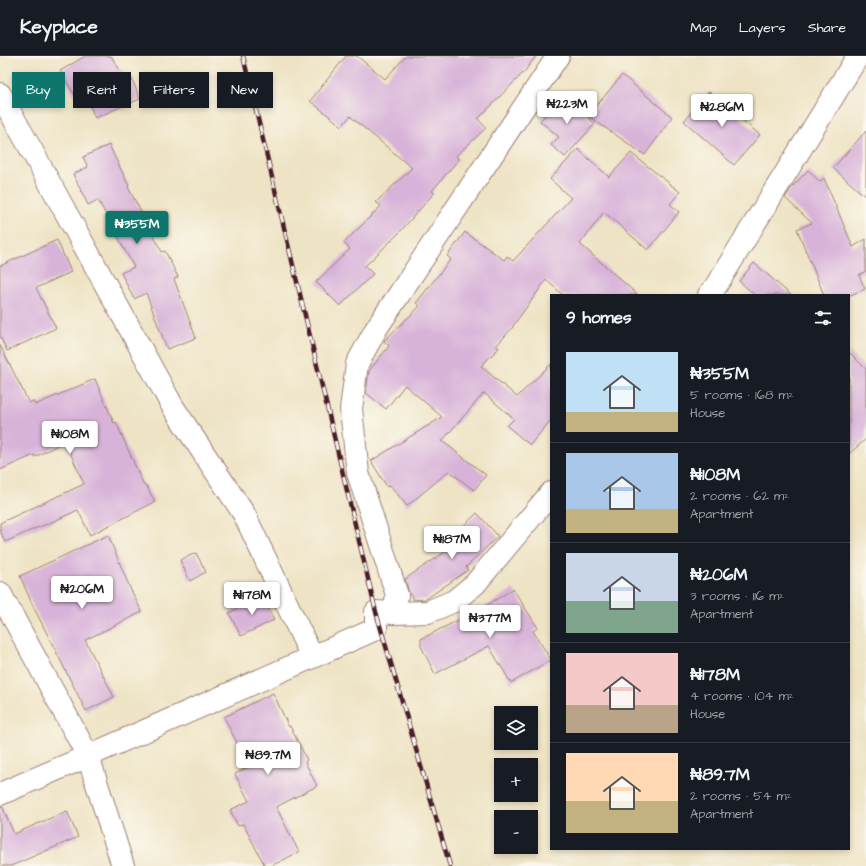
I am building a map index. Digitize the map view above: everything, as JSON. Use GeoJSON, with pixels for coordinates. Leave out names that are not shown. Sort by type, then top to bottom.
{"type":"FeatureCollection","features":[{"type":"Feature","properties":{"kind":"street"},"geometry":{"type":"LineString","coordinates":[[394,613],[397,595],[358,473],[351,409],[357,364],[376,329],[558,56]]}},
{"type":"Feature","properties":{"kind":"street"},"geometry":{"type":"LineString","coordinates":[[710,294],[858,56]]}},
{"type":"Feature","properties":{"kind":"street"},"geometry":{"type":"LineString","coordinates":[[0,94],[173,407],[244,514],[312,657]]}},
{"type":"Feature","properties":{"kind":"street"},"geometry":{"type":"LineString","coordinates":[[0,794],[376,629],[376,612],[428,612],[454,601],[475,584],[550,494]]}},
{"type":"Feature","properties":{"kind":"street"},"geometry":{"type":"LineString","coordinates":[[0,593],[88,756],[124,866]]}},
{"type":"Feature","properties":{"kind":"building"},"geometry":{"type":"Polygon","coordinates":[[[85,56],[111,56],[121,72],[73,72],[73,92],[65,79],[65,72],[60,71],[85,56]]]}},
{"type":"Feature","properties":{"kind":"building"},"geometry":{"type":"Polygon","coordinates":[[[346,56],[357,56],[385,79],[406,56],[536,56],[525,71],[478,119],[486,128],[456,156],[459,159],[432,191],[434,193],[399,233],[365,266],[373,274],[340,306],[316,282],[350,249],[344,243],[381,206],[376,202],[412,168],[350,116],[342,126],[310,101],[346,56]]]}},
{"type":"Feature","properties":{"kind":"building"},"geometry":{"type":"Polygon","coordinates":[[[622,75],[672,117],[645,155],[588,116],[622,75]]]}},
{"type":"Feature","properties":{"kind":"building"},"geometry":{"type":"Polygon","coordinates":[[[132,79],[139,96],[139,99],[131,103],[132,79]]]}},
{"type":"Feature","properties":{"kind":"building"},"geometry":{"type":"Polygon","coordinates":[[[709,92],[760,135],[734,165],[684,121],[709,92]]]}},
{"type":"Feature","properties":{"kind":"building"},"geometry":{"type":"Polygon","coordinates":[[[563,96],[595,124],[565,157],[551,145],[559,137],[540,121],[563,96]]]}},
{"type":"Feature","properties":{"kind":"building"},"geometry":{"type":"Polygon","coordinates":[[[91,108],[119,108],[95,118],[91,108]]]}},
{"type":"Feature","properties":{"kind":"building"},"geometry":{"type":"Polygon","coordinates":[[[866,131],[866,197],[833,168],[866,131]]]}},
{"type":"Feature","properties":{"kind":"building"},"geometry":{"type":"Polygon","coordinates":[[[109,145],[129,186],[128,187],[162,252],[165,251],[178,277],[174,279],[196,338],[167,349],[146,293],[134,299],[121,273],[134,267],[98,200],[88,205],[73,174],[88,167],[83,157],[109,145]]]}},
{"type":"Feature","properties":{"kind":"building"},"geometry":{"type":"Polygon","coordinates":[[[578,149],[609,177],[631,153],[680,192],[670,204],[679,212],[648,250],[604,212],[580,244],[637,294],[562,294],[546,280],[513,327],[496,346],[499,348],[481,366],[517,397],[550,365],[550,421],[530,445],[507,426],[514,419],[484,393],[442,441],[486,475],[474,490],[449,471],[407,506],[390,485],[387,487],[371,461],[442,417],[405,385],[386,409],[366,393],[369,371],[389,346],[384,341],[420,306],[416,303],[451,259],[447,256],[465,232],[504,260],[507,256],[513,261],[571,198],[550,179],[578,149]]]}},
{"type":"Feature","properties":{"kind":"building"},"geometry":{"type":"Polygon","coordinates":[[[808,170],[820,182],[824,178],[853,247],[866,239],[866,271],[859,275],[865,289],[850,295],[824,294],[797,229],[812,223],[785,198],[792,187],[808,170]]]}},
{"type":"Feature","properties":{"kind":"building"},"geometry":{"type":"Polygon","coordinates":[[[57,240],[71,272],[36,288],[56,328],[7,351],[0,336],[0,266],[57,240]]]}},
{"type":"Feature","properties":{"kind":"building"},"geometry":{"type":"Polygon","coordinates":[[[754,263],[790,294],[754,294],[739,281],[754,263]]]}},
{"type":"Feature","properties":{"kind":"building"},"geometry":{"type":"Polygon","coordinates":[[[0,345],[29,403],[33,401],[35,405],[95,379],[144,486],[146,485],[155,502],[90,535],[78,510],[5,542],[0,530],[0,523],[84,484],[65,441],[35,457],[34,455],[0,470],[0,345]]]}},
{"type":"Feature","properties":{"kind":"building"},"geometry":{"type":"Polygon","coordinates":[[[850,353],[866,369],[866,439],[850,453],[850,353]]]}},
{"type":"Feature","properties":{"kind":"building"},"geometry":{"type":"Polygon","coordinates":[[[477,513],[498,536],[466,567],[468,570],[426,599],[414,600],[409,593],[405,579],[454,546],[449,540],[477,513]]]}},
{"type":"Feature","properties":{"kind":"building"},"geometry":{"type":"Polygon","coordinates":[[[108,535],[130,588],[142,612],[85,640],[114,697],[86,711],[33,606],[20,576],[108,535]]]}},
{"type":"Feature","properties":{"kind":"building"},"geometry":{"type":"Polygon","coordinates":[[[196,553],[206,572],[190,581],[180,560],[196,553]]]}},
{"type":"Feature","properties":{"kind":"building"},"geometry":{"type":"Polygon","coordinates":[[[513,589],[538,628],[533,631],[550,661],[511,683],[489,646],[435,674],[421,646],[421,639],[484,607],[513,589]]]}},
{"type":"Feature","properties":{"kind":"building"},"geometry":{"type":"Polygon","coordinates":[[[262,596],[274,620],[241,636],[229,613],[262,596]]]}},
{"type":"Feature","properties":{"kind":"building"},"geometry":{"type":"Polygon","coordinates":[[[273,693],[307,760],[305,762],[317,786],[276,807],[299,852],[271,866],[265,866],[243,824],[238,826],[230,810],[249,801],[235,774],[249,767],[224,717],[273,693]]]}},
{"type":"Feature","properties":{"kind":"building"},"geometry":{"type":"Polygon","coordinates":[[[0,806],[2,806],[14,834],[67,811],[78,837],[11,866],[0,866],[0,806]]]}},
{"type":"Feature","properties":{"kind":"railway"},"geometry":{"type":"LineString","coordinates":[[243,56],[376,612],[450,866]]}}]}
